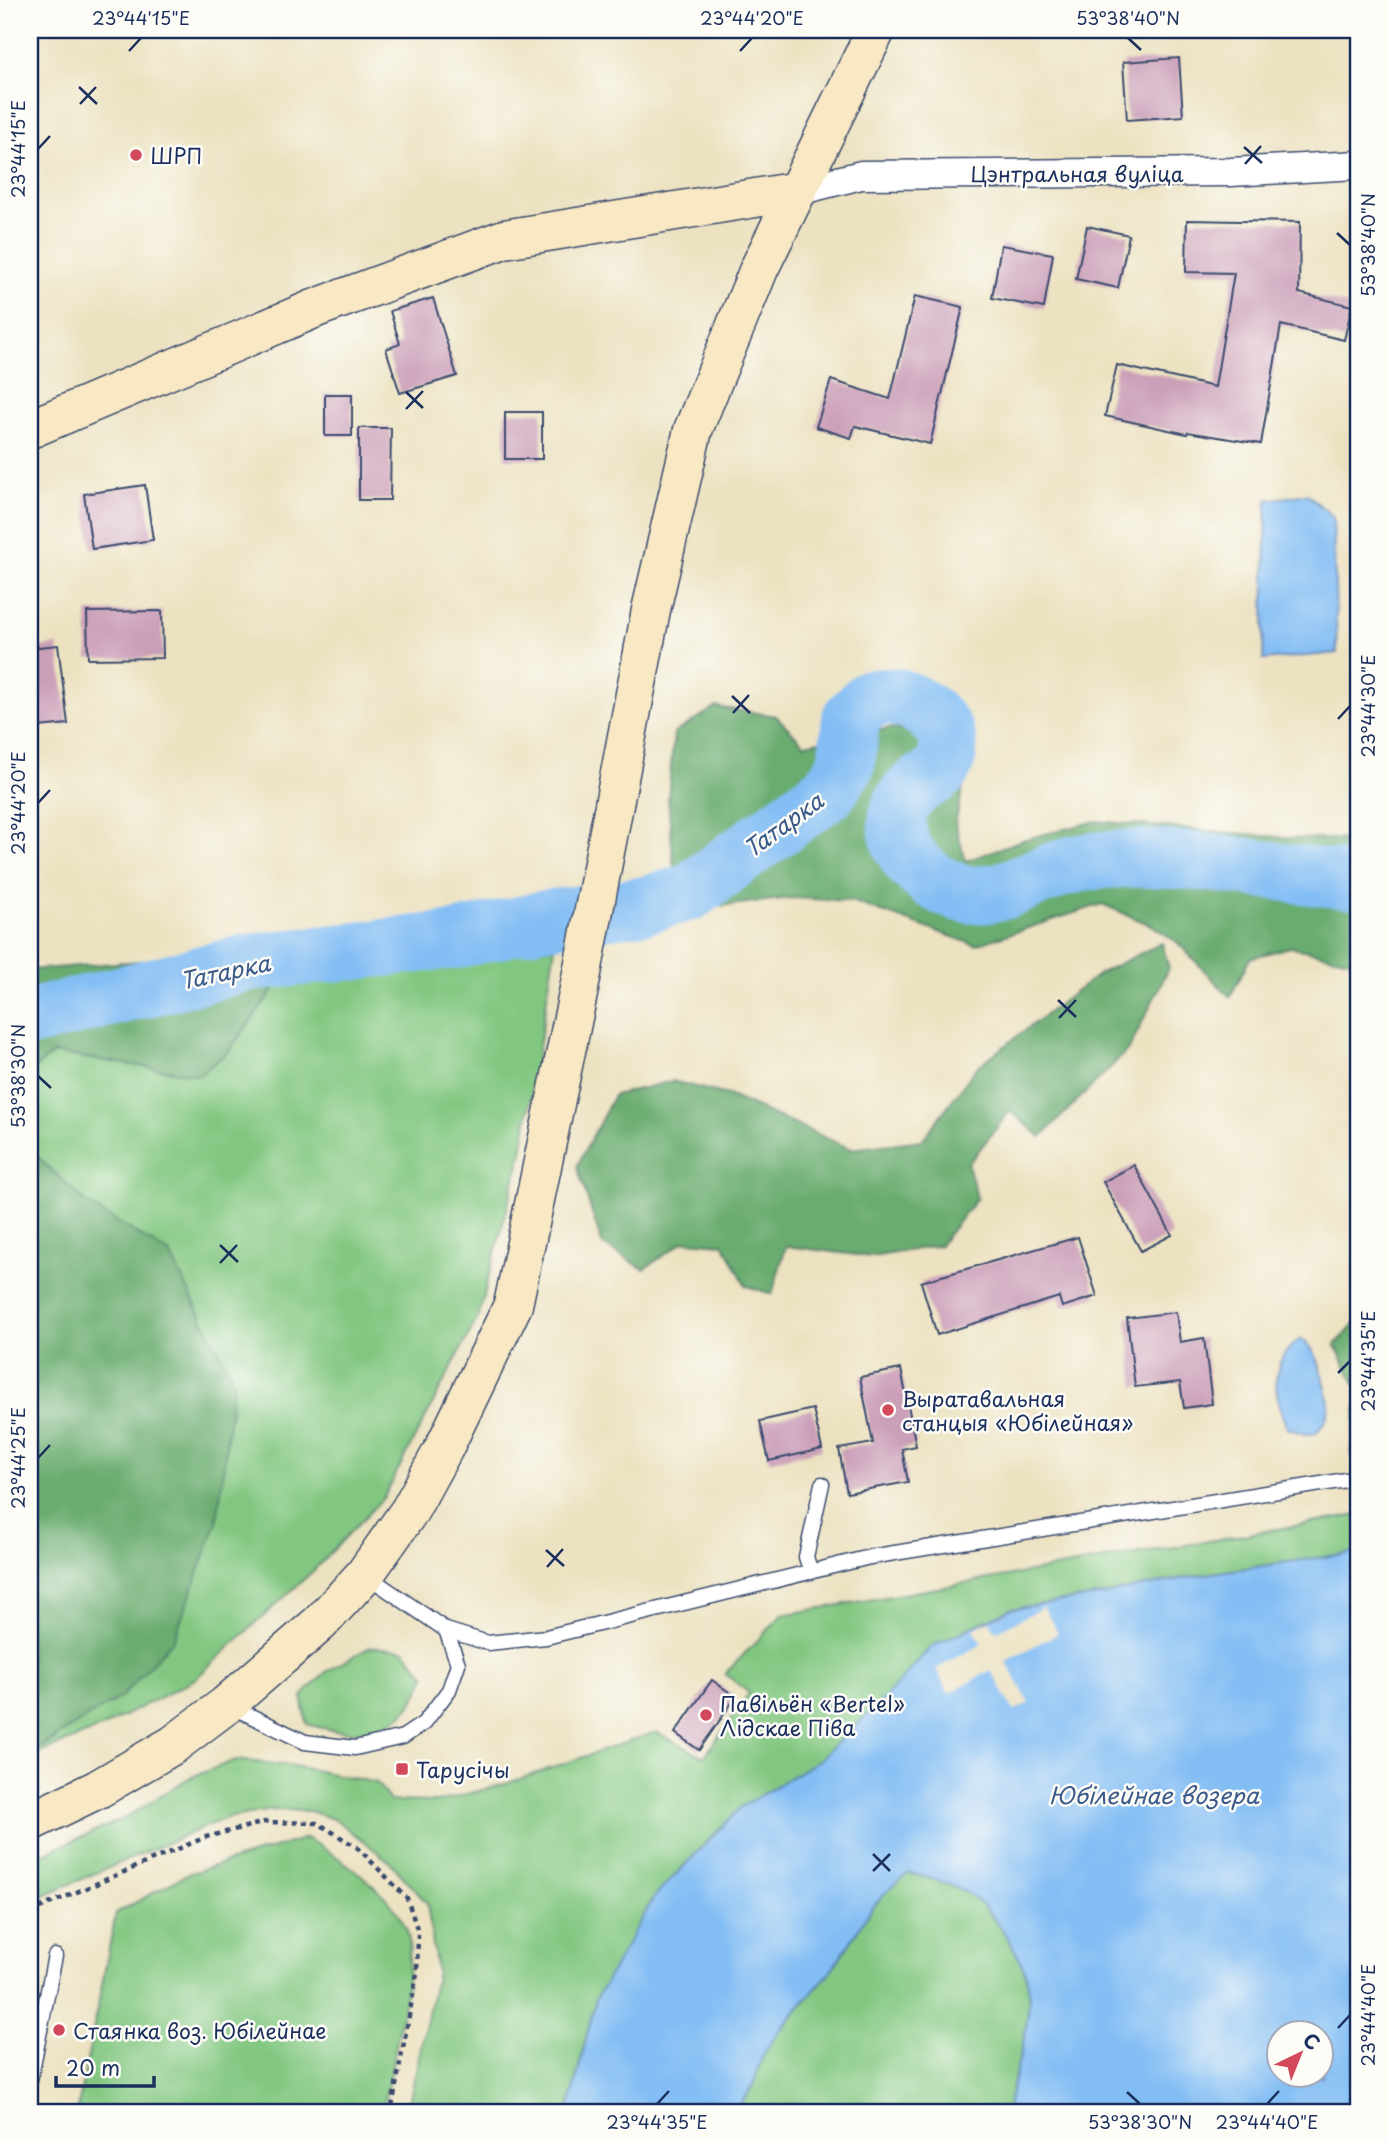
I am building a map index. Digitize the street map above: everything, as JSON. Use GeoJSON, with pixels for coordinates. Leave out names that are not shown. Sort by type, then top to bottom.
{"type":"FeatureCollection","features":[{"type":"Feature","properties":{"kind":"street"},"geometry":{"type":"LineString","coordinates":[[30,1822],[98,1789],[173,1745],[226,1705],[320,1623],[365,1574],[410,1510],[444,1448],[513,1305],[579,989],[651,610],[693,430],[759,269],[876,30]]}},
{"type":"Feature","properties":{"kind":"street","name":"Цэнтральная вуліца"},"geometry":{"type":"LineString","coordinates":[[798,191],[861,175],[1231,172],[1358,165]]}},
{"type":"Feature","properties":{"kind":"street"},"geometry":{"type":"LineString","coordinates":[[30,429],[316,308],[504,239],[798,191]]}},
{"type":"Feature","properties":{"kind":"lane"},"geometry":{"type":"LineString","coordinates":[[365,1574],[446,1630],[488,1643],[546,1637],[870,1557],[1358,1478]]}},
{"type":"Feature","properties":{"kind":"lane"},"geometry":{"type":"LineString","coordinates":[[811,1572],[806,1557],[822,1484]]}},
{"type":"Feature","properties":{"kind":"lane"},"geometry":{"type":"LineString","coordinates":[[226,1705],[305,1742],[355,1748],[403,1737],[424,1723],[449,1690],[458,1664],[446,1630]]}},
{"type":"Feature","properties":{"kind":"lane"},"geometry":{"type":"LineString","coordinates":[[30,2080],[55,1956]]}},
{"type":"Feature","properties":{"kind":"path"},"geometry":{"type":"LineString","coordinates":[[30,1912],[206,1837],[265,1822],[318,1823],[358,1848],[407,1898],[418,1932],[416,1973],[391,2112]]}},
{"type":"Feature","properties":{"kind":"green space"},"geometry":{"type":"Polygon","coordinates":[[[716,707],[776,716],[804,744],[891,728],[973,744],[955,824],[966,861],[1022,840],[1096,821],[1289,838],[1358,840],[1358,962],[1290,947],[1250,958],[1230,997],[1177,942],[1153,926],[1102,904],[975,945],[851,901],[791,898],[721,906],[674,869],[668,798],[674,733],[716,707]]]}},
{"type":"Feature","properties":{"kind":"green space"},"geometry":{"type":"Polygon","coordinates":[[[310,940],[228,1052],[199,1075],[53,1053],[30,1072],[30,970],[189,957],[310,940]]]}},
{"type":"Feature","properties":{"kind":"green space"},"geometry":{"type":"Polygon","coordinates":[[[1162,943],[1169,968],[1129,1049],[1041,1137],[1010,1111],[968,1164],[977,1198],[940,1245],[872,1257],[786,1246],[772,1294],[746,1286],[724,1244],[684,1241],[644,1269],[602,1244],[577,1166],[614,1095],[672,1081],[728,1095],[851,1149],[922,1140],[977,1067],[1100,973],[1162,943]]]}},
{"type":"Feature","properties":{"kind":"green space"},"geometry":{"type":"Polygon","coordinates":[[[555,947],[522,1152],[478,1317],[384,1497],[314,1570],[195,1679],[103,1727],[30,1757],[30,1753],[55,1740],[170,1254],[87,1204],[30,1150],[30,1072],[53,1053],[199,1075],[228,1052],[280,981],[555,947]]]}},
{"type":"Feature","properties":{"kind":"green space"},"geometry":{"type":"Polygon","coordinates":[[[30,1150],[88,1204],[170,1254],[234,1381],[217,1522],[174,1639],[122,1696],[30,1753],[30,1150]]]}},
{"type":"Feature","properties":{"kind":"green space"},"geometry":{"type":"Polygon","coordinates":[[[1358,1321],[1358,1389],[1335,1345],[1358,1321]]]}},
{"type":"Feature","properties":{"kind":"green space"},"geometry":{"type":"Polygon","coordinates":[[[1358,1399],[1358,1454],[1351,1455],[1358,1399]]]}},
{"type":"Feature","properties":{"kind":"green space"},"geometry":{"type":"Polygon","coordinates":[[[1358,1515],[1358,1552],[1199,1575],[1103,1595],[1011,1609],[932,1646],[881,1702],[819,1760],[740,1808],[596,1999],[568,2112],[407,2112],[437,1972],[427,1903],[389,1861],[336,1820],[310,1811],[272,1810],[226,1818],[30,1901],[30,1860],[127,1817],[189,1778],[236,1760],[294,1766],[377,1783],[390,1801],[437,1802],[502,1785],[656,1732],[704,1757],[749,1693],[725,1674],[782,1615],[1358,1515]]]}},
{"type":"Feature","properties":{"kind":"green space"},"geometry":{"type":"Polygon","coordinates":[[[370,1647],[404,1650],[426,1676],[410,1706],[400,1717],[376,1729],[349,1732],[307,1724],[302,1696],[327,1671],[370,1647]]]}},
{"type":"Feature","properties":{"kind":"green space"},"geometry":{"type":"Polygon","coordinates":[[[306,1838],[334,1855],[378,1889],[400,1916],[407,1931],[409,1966],[406,1992],[382,2112],[77,2112],[116,1913],[188,1874],[306,1838]]]}},
{"type":"Feature","properties":{"kind":"green space"},"geometry":{"type":"Polygon","coordinates":[[[908,1873],[951,1885],[974,1898],[1002,1929],[1024,1970],[1029,1995],[1027,2025],[1006,2112],[740,2112],[741,2102],[751,2088],[762,2057],[773,2040],[828,1974],[882,1896],[908,1873]]]}},
{"type":"Feature","properties":{"kind":"water"},"geometry":{"type":"Polygon","coordinates":[[[1307,494],[1333,517],[1337,653],[1263,660],[1267,500],[1307,494]]]}},
{"type":"Feature","properties":{"kind":"water"},"geometry":{"type":"Polygon","coordinates":[[[1301,1339],[1316,1357],[1328,1396],[1327,1418],[1316,1433],[1305,1434],[1287,1428],[1279,1404],[1276,1379],[1278,1368],[1290,1348],[1301,1339]]]}},
{"type":"Feature","properties":{"kind":"water","name":"Юбілейнае возера"},"geometry":{"type":"Polygon","coordinates":[[[1358,1552],[1358,2112],[1006,2112],[1027,2025],[1029,1995],[1024,1970],[1002,1929],[974,1898],[951,1885],[909,1873],[873,1908],[828,1974],[773,2040],[762,2057],[751,2088],[741,2102],[740,2112],[568,2112],[596,1999],[654,1897],[740,1808],[819,1760],[881,1702],[932,1646],[1011,1609],[1103,1595],[1199,1575],[1358,1552]]]}},
{"type":"Feature","properties":{"kind":"pier"},"geometry":{"type":"Polygon","coordinates":[[[1043,1607],[1058,1633],[1006,1661],[1029,1703],[1014,1711],[991,1670],[949,1693],[936,1669],[982,1644],[974,1629],[989,1621],[996,1632],[1043,1607]]]}},
{"type":"Feature","properties":{"kind":"building"},"geometry":{"type":"Polygon","coordinates":[[[1179,58],[1183,116],[1127,120],[1123,62],[1179,58]]]}},
{"type":"Feature","properties":{"kind":"building"},"geometry":{"type":"Polygon","coordinates":[[[1187,220],[1300,222],[1299,293],[1352,306],[1344,340],[1281,325],[1261,444],[1188,432],[1187,434],[1105,416],[1117,365],[1215,387],[1234,273],[1186,272],[1187,220]]]}},
{"type":"Feature","properties":{"kind":"building"},"geometry":{"type":"Polygon","coordinates":[[[1087,226],[1129,235],[1118,288],[1076,279],[1087,226]]]}},
{"type":"Feature","properties":{"kind":"building"},"geometry":{"type":"Polygon","coordinates":[[[1001,245],[1053,254],[1044,308],[992,298],[1001,245]]]}},
{"type":"Feature","properties":{"kind":"building"},"geometry":{"type":"Polygon","coordinates":[[[915,296],[963,307],[930,444],[855,426],[851,438],[816,427],[831,380],[890,399],[915,296]]]}},
{"type":"Feature","properties":{"kind":"building"},"geometry":{"type":"Polygon","coordinates":[[[433,298],[457,376],[400,393],[386,349],[400,344],[390,311],[433,298]]]}},
{"type":"Feature","properties":{"kind":"building"},"geometry":{"type":"Polygon","coordinates":[[[325,394],[352,394],[352,436],[325,436],[325,394]]]}},
{"type":"Feature","properties":{"kind":"building"},"geometry":{"type":"Polygon","coordinates":[[[505,412],[542,412],[542,459],[505,459],[505,412]]]}},
{"type":"Feature","properties":{"kind":"building"},"geometry":{"type":"Polygon","coordinates":[[[359,428],[391,428],[390,500],[359,500],[359,428]]]}},
{"type":"Feature","properties":{"kind":"building"},"geometry":{"type":"Polygon","coordinates":[[[145,485],[153,540],[92,549],[84,494],[145,485]]]}},
{"type":"Feature","properties":{"kind":"building"},"geometry":{"type":"Polygon","coordinates":[[[162,611],[163,658],[88,659],[87,612],[162,611]]]}},
{"type":"Feature","properties":{"kind":"building"},"geometry":{"type":"Polygon","coordinates":[[[58,645],[68,724],[38,727],[30,648],[58,645]]]}},
{"type":"Feature","properties":{"kind":"building"},"geometry":{"type":"Polygon","coordinates":[[[1134,1165],[1172,1235],[1141,1251],[1103,1182],[1134,1165]]]}},
{"type":"Feature","properties":{"kind":"building"},"geometry":{"type":"Polygon","coordinates":[[[1078,1237],[1097,1296],[1062,1307],[1059,1297],[937,1335],[921,1282],[1078,1237]]]}},
{"type":"Feature","properties":{"kind":"building"},"geometry":{"type":"Polygon","coordinates":[[[1176,1312],[1180,1342],[1204,1338],[1212,1404],[1184,1408],[1180,1382],[1135,1387],[1127,1318],[1176,1312]]]}},
{"type":"Feature","properties":{"kind":"building","name":"Выратавальная станцыя «Юбілейная»"},"geometry":{"type":"Polygon","coordinates":[[[901,1369],[916,1446],[902,1449],[908,1482],[847,1493],[839,1449],[873,1443],[860,1377],[901,1369]]]}},
{"type":"Feature","properties":{"kind":"building"},"geometry":{"type":"Polygon","coordinates":[[[813,1409],[822,1449],[769,1461],[760,1421],[813,1409]]]}},
{"type":"Feature","properties":{"kind":"building","name":"Павільён «Bertel» Лідскае Піва"},"geometry":{"type":"Polygon","coordinates":[[[712,1680],[736,1697],[699,1750],[675,1733],[712,1680]]]}},
{"type":"Feature","properties":{"kind":"waterway","name":"Татарка"},"geometry":{"type":"LineString","coordinates":[[30,1018],[246,963],[454,940],[546,919],[645,905],[690,892],[829,791],[846,765],[851,718],[870,698],[893,696],[908,701],[930,714],[945,732],[948,743],[942,768],[907,797],[897,820],[901,843],[907,855],[926,875],[948,889],[969,894],[989,894],[1071,865],[1127,859],[1194,861],[1358,881]]}},
{"type":"Feature","properties":{"kind":"place","name":"ШРП"},"geometry":{"type":"Point","coordinates":[136,155]}},
{"type":"Feature","properties":{"kind":"place","name":"Выратавальная станцыя «Юбілейная»"},"geometry":{"type":"Point","coordinates":[888,1410]}},
{"type":"Feature","properties":{"kind":"place","name":"Павільён «Bertel» Лідскае Піва"},"geometry":{"type":"Point","coordinates":[706,1715]}},
{"type":"Feature","properties":{"kind":"place","name":"Тарусічы"},"geometry":{"type":"Point","coordinates":[402,1769]}},
{"type":"Feature","properties":{"kind":"place","name":"Стаянка воз. Юбілейнае"},"geometry":{"type":"Point","coordinates":[59,2030]}}]}
